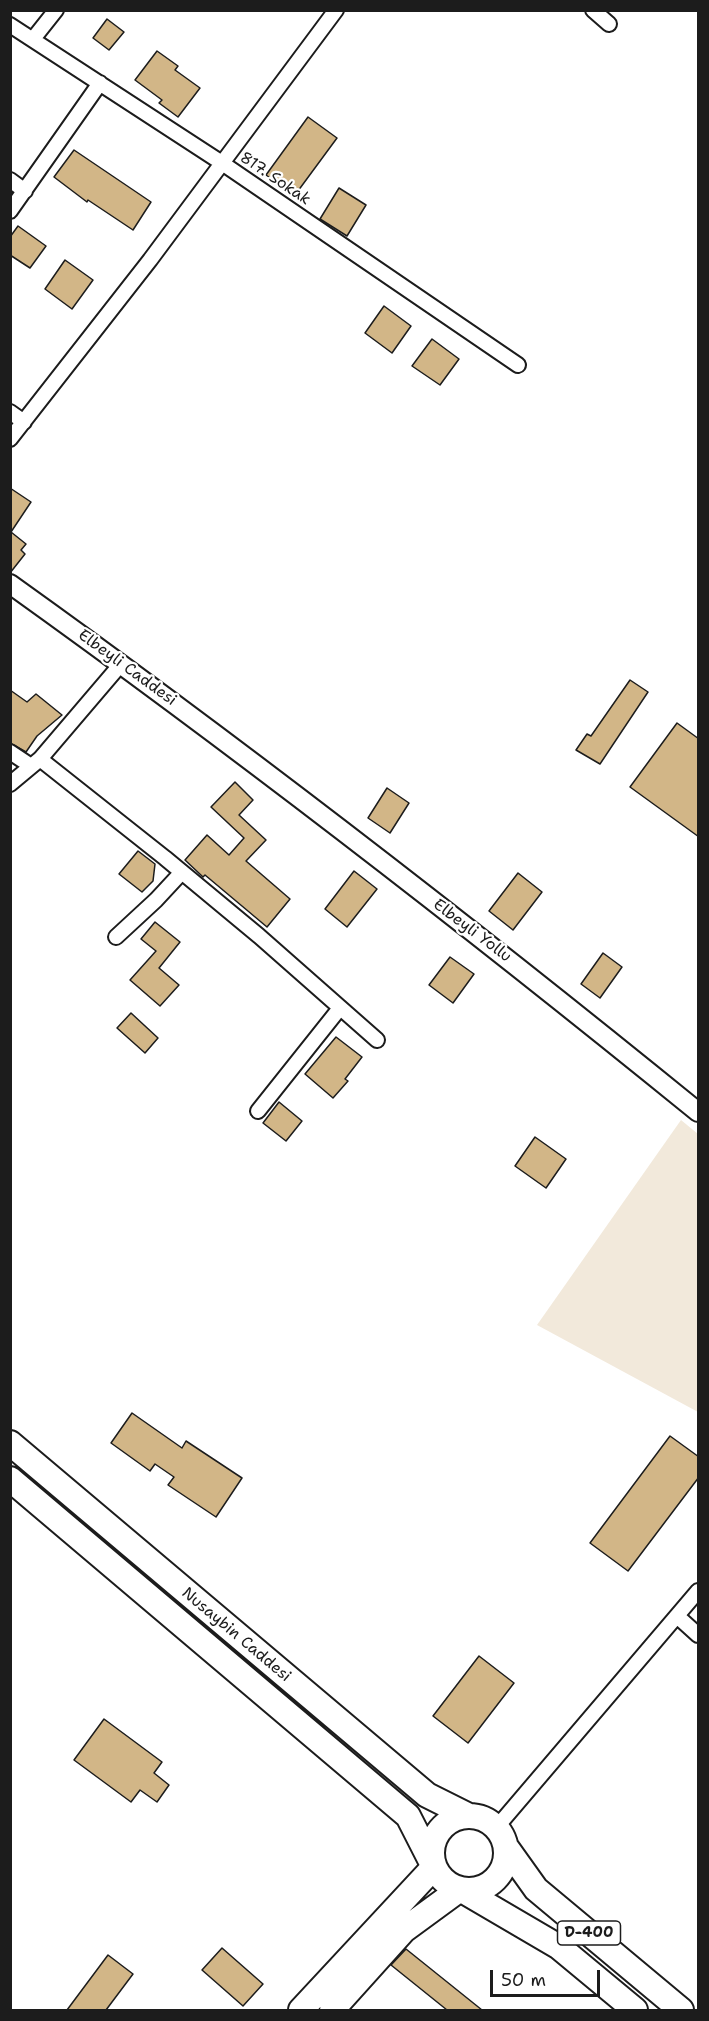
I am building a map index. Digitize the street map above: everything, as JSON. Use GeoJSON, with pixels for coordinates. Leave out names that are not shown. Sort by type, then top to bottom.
{"type":"FeatureCollection","features":[{"type":"Feature","properties":{"kind":"highway","name":"Nusaybin Caddesi"},"geometry":{"type":"LineString","coordinates":[[10,1443],[427,1795],[469,1816]]}},
{"type":"Feature","properties":{"kind":"highway","name":"Nusaybin Caddesi"},"geometry":{"type":"LineString","coordinates":[[10,1479],[408,1816],[434,1867]]}},
{"type":"Feature","properties":{"kind":"highway"},"geometry":{"type":"LineString","coordinates":[[469,1816],[488,1822],[501,1838],[506,1859],[502,1871],[494,1881],[484,1887],[472,1890],[449,1885],[434,1867],[433,1843],[438,1832],[457,1818],[469,1816]]}},
{"type":"Feature","properties":{"kind":"highway","name":"D-400"},"geometry":{"type":"LineString","coordinates":[[501,1838],[536,1889],[681,2010]]}},
{"type":"Feature","properties":{"kind":"highway"},"geometry":{"type":"LineString","coordinates":[[301,2010],[434,1867]]}},
{"type":"Feature","properties":{"kind":"highway"},"geometry":{"type":"LineString","coordinates":[[332,2010],[404,1930],[460,1889]]}},
{"type":"Feature","properties":{"kind":"highway","name":"D-400"},"geometry":{"type":"LineString","coordinates":[[460,1889],[559,1947],[634,2010]]}},
{"type":"Feature","properties":{"kind":"street"},"geometry":{"type":"LineString","coordinates":[[33,39],[56,10]]}},
{"type":"Feature","properties":{"kind":"street"},"geometry":{"type":"LineString","coordinates":[[10,439],[222,163],[336,10]]}},
{"type":"Feature","properties":{"kind":"street"},"geometry":{"type":"LineString","coordinates":[[593,10],[609,24]]}},
{"type":"Feature","properties":{"kind":"street","name":"817. Sokak"},"geometry":{"type":"LineString","coordinates":[[10,25],[222,163],[518,365]]}},
{"type":"Feature","properties":{"kind":"street"},"geometry":{"type":"LineString","coordinates":[[10,211],[100,83]]}},
{"type":"Feature","properties":{"kind":"street"},"geometry":{"type":"LineString","coordinates":[[10,180],[25,191]]}},
{"type":"Feature","properties":{"kind":"street"},"geometry":{"type":"LineString","coordinates":[[10,412],[24,422]]}},
{"type":"Feature","properties":{"kind":"street","name":"Elbeyli Caddesi"},"geometry":{"type":"LineString","coordinates":[[10,584],[188,713],[241,755]]}},
{"type":"Feature","properties":{"kind":"street"},"geometry":{"type":"LineString","coordinates":[[10,784],[35,763],[121,664]]}},
{"type":"Feature","properties":{"kind":"street"},"geometry":{"type":"LineString","coordinates":[[10,752],[35,763],[182,872],[377,1040]]}},
{"type":"Feature","properties":{"kind":"street","name":"Elbeyli Yollu"},"geometry":{"type":"LineString","coordinates":[[241,755],[520,967],[699,1112]]}},
{"type":"Feature","properties":{"kind":"street"},"geometry":{"type":"LineString","coordinates":[[116,937],[182,872]]}},
{"type":"Feature","properties":{"kind":"street"},"geometry":{"type":"LineString","coordinates":[[258,1111],[340,1008]]}},
{"type":"Feature","properties":{"kind":"street"},"geometry":{"type":"LineString","coordinates":[[501,1838],[699,1591]]}},
{"type":"Feature","properties":{"kind":"street"},"geometry":{"type":"LineString","coordinates":[[677,1616],[699,1635]]}},
{"type":"Feature","properties":{"kind":"shaded area"},"geometry":{"type":"Polygon","coordinates":[[[681,1120],[698,1134],[698,1412],[537,1325],[681,1120]]]}},
{"type":"Feature","properties":{"kind":"building"},"geometry":{"type":"Polygon","coordinates":[[[107,19],[124,32],[109,50],[93,38],[107,19]]]}},
{"type":"Feature","properties":{"kind":"building"},"geometry":{"type":"Polygon","coordinates":[[[157,51],[178,66],[175,70],[200,88],[178,117],[159,103],[162,100],[135,80],[157,51]]]}},
{"type":"Feature","properties":{"kind":"building"},"geometry":{"type":"Polygon","coordinates":[[[308,117],[337,138],[295,195],[266,175],[308,117]]]}},
{"type":"Feature","properties":{"kind":"building"},"geometry":{"type":"Polygon","coordinates":[[[74,150],[151,202],[133,230],[88,200],[87,202],[54,177],[74,150]]]}},
{"type":"Feature","properties":{"kind":"building"},"geometry":{"type":"Polygon","coordinates":[[[339,188],[366,205],[347,236],[320,219],[339,188]]]}},
{"type":"Feature","properties":{"kind":"building"},"geometry":{"type":"Polygon","coordinates":[[[18,226],[46,246],[30,268],[10,255],[10,237],[18,226]]]}},
{"type":"Feature","properties":{"kind":"building"},"geometry":{"type":"Polygon","coordinates":[[[65,260],[93,280],[72,309],[45,289],[65,260]]]}},
{"type":"Feature","properties":{"kind":"building"},"geometry":{"type":"Polygon","coordinates":[[[384,306],[411,326],[392,353],[365,333],[384,306]]]}},
{"type":"Feature","properties":{"kind":"building"},"geometry":{"type":"Polygon","coordinates":[[[432,339],[459,359],[440,385],[412,366],[432,339]]]}},
{"type":"Feature","properties":{"kind":"building"},"geometry":{"type":"Polygon","coordinates":[[[10,488],[31,502],[11,532],[26,544],[21,550],[25,554],[10,573],[10,488]]]}},
{"type":"Feature","properties":{"kind":"building"},"geometry":{"type":"Polygon","coordinates":[[[630,680],[648,692],[600,764],[576,750],[587,734],[591,736],[630,680]]]}},
{"type":"Feature","properties":{"kind":"building"},"geometry":{"type":"Polygon","coordinates":[[[10,690],[27,702],[36,694],[62,715],[37,736],[26,752],[10,743],[10,690]]]}},
{"type":"Feature","properties":{"kind":"building"},"geometry":{"type":"Polygon","coordinates":[[[677,723],[699,739],[699,837],[630,787],[677,723]]]}},
{"type":"Feature","properties":{"kind":"building"},"geometry":{"type":"Polygon","coordinates":[[[235,782],[253,800],[239,815],[266,840],[246,861],[290,899],[267,927],[185,860],[207,835],[229,855],[244,838],[211,807],[235,782]]]}},
{"type":"Feature","properties":{"kind":"building"},"geometry":{"type":"Polygon","coordinates":[[[387,788],[409,803],[390,833],[368,818],[387,788]]]}},
{"type":"Feature","properties":{"kind":"building"},"geometry":{"type":"Polygon","coordinates":[[[138,851],[155,864],[153,881],[142,892],[119,874],[138,851]]]}},
{"type":"Feature","properties":{"kind":"building"},"geometry":{"type":"Polygon","coordinates":[[[354,871],[377,889],[347,927],[325,909],[354,871]]]}},
{"type":"Feature","properties":{"kind":"building"},"geometry":{"type":"Polygon","coordinates":[[[518,873],[542,892],[513,930],[489,911],[518,873]]]}},
{"type":"Feature","properties":{"kind":"building"},"geometry":{"type":"Polygon","coordinates":[[[155,922],[180,942],[159,968],[179,985],[160,1006],[130,980],[156,951],[141,939],[155,922]]]}},
{"type":"Feature","properties":{"kind":"building"},"geometry":{"type":"Polygon","coordinates":[[[603,953],[622,967],[600,998],[581,984],[603,953]]]}},
{"type":"Feature","properties":{"kind":"building"},"geometry":{"type":"Polygon","coordinates":[[[450,957],[474,974],[453,1003],[429,985],[450,957]]]}},
{"type":"Feature","properties":{"kind":"building"},"geometry":{"type":"Polygon","coordinates":[[[131,1013],[158,1038],[145,1053],[117,1028],[131,1013]]]}},
{"type":"Feature","properties":{"kind":"building"},"geometry":{"type":"Polygon","coordinates":[[[336,1037],[362,1057],[345,1079],[348,1081],[333,1098],[305,1074],[336,1037]]]}},
{"type":"Feature","properties":{"kind":"building"},"geometry":{"type":"Polygon","coordinates":[[[279,1102],[302,1121],[286,1141],[263,1123],[279,1102]]]}},
{"type":"Feature","properties":{"kind":"building"},"geometry":{"type":"Polygon","coordinates":[[[535,1137],[566,1159],[546,1188],[515,1166],[535,1137]]]}},
{"type":"Feature","properties":{"kind":"building"},"geometry":{"type":"Polygon","coordinates":[[[132,1413],[182,1448],[186,1441],[242,1478],[216,1517],[168,1485],[174,1477],[155,1464],[150,1471],[111,1443],[132,1413]]]}},
{"type":"Feature","properties":{"kind":"building"},"geometry":{"type":"Polygon","coordinates":[[[670,1436],[699,1457],[699,1477],[628,1571],[590,1543],[670,1436]]]}},
{"type":"Feature","properties":{"kind":"building"},"geometry":{"type":"Polygon","coordinates":[[[479,1656],[514,1683],[468,1743],[433,1716],[479,1656]]]}},
{"type":"Feature","properties":{"kind":"building"},"geometry":{"type":"Polygon","coordinates":[[[104,1719],[162,1762],[154,1773],[169,1785],[157,1802],[140,1790],[131,1802],[74,1760],[104,1719]]]}},
{"type":"Feature","properties":{"kind":"building"},"geometry":{"type":"Polygon","coordinates":[[[222,1948],[263,1984],[243,2006],[202,1970],[222,1948]]]}},
{"type":"Feature","properties":{"kind":"building"},"geometry":{"type":"Polygon","coordinates":[[[406,1949],[482,2010],[447,2010],[391,1965],[406,1949]]]}},
{"type":"Feature","properties":{"kind":"building"},"geometry":{"type":"Polygon","coordinates":[[[108,1955],[133,1974],[106,2010],[67,2010],[108,1955]]]}}]}
